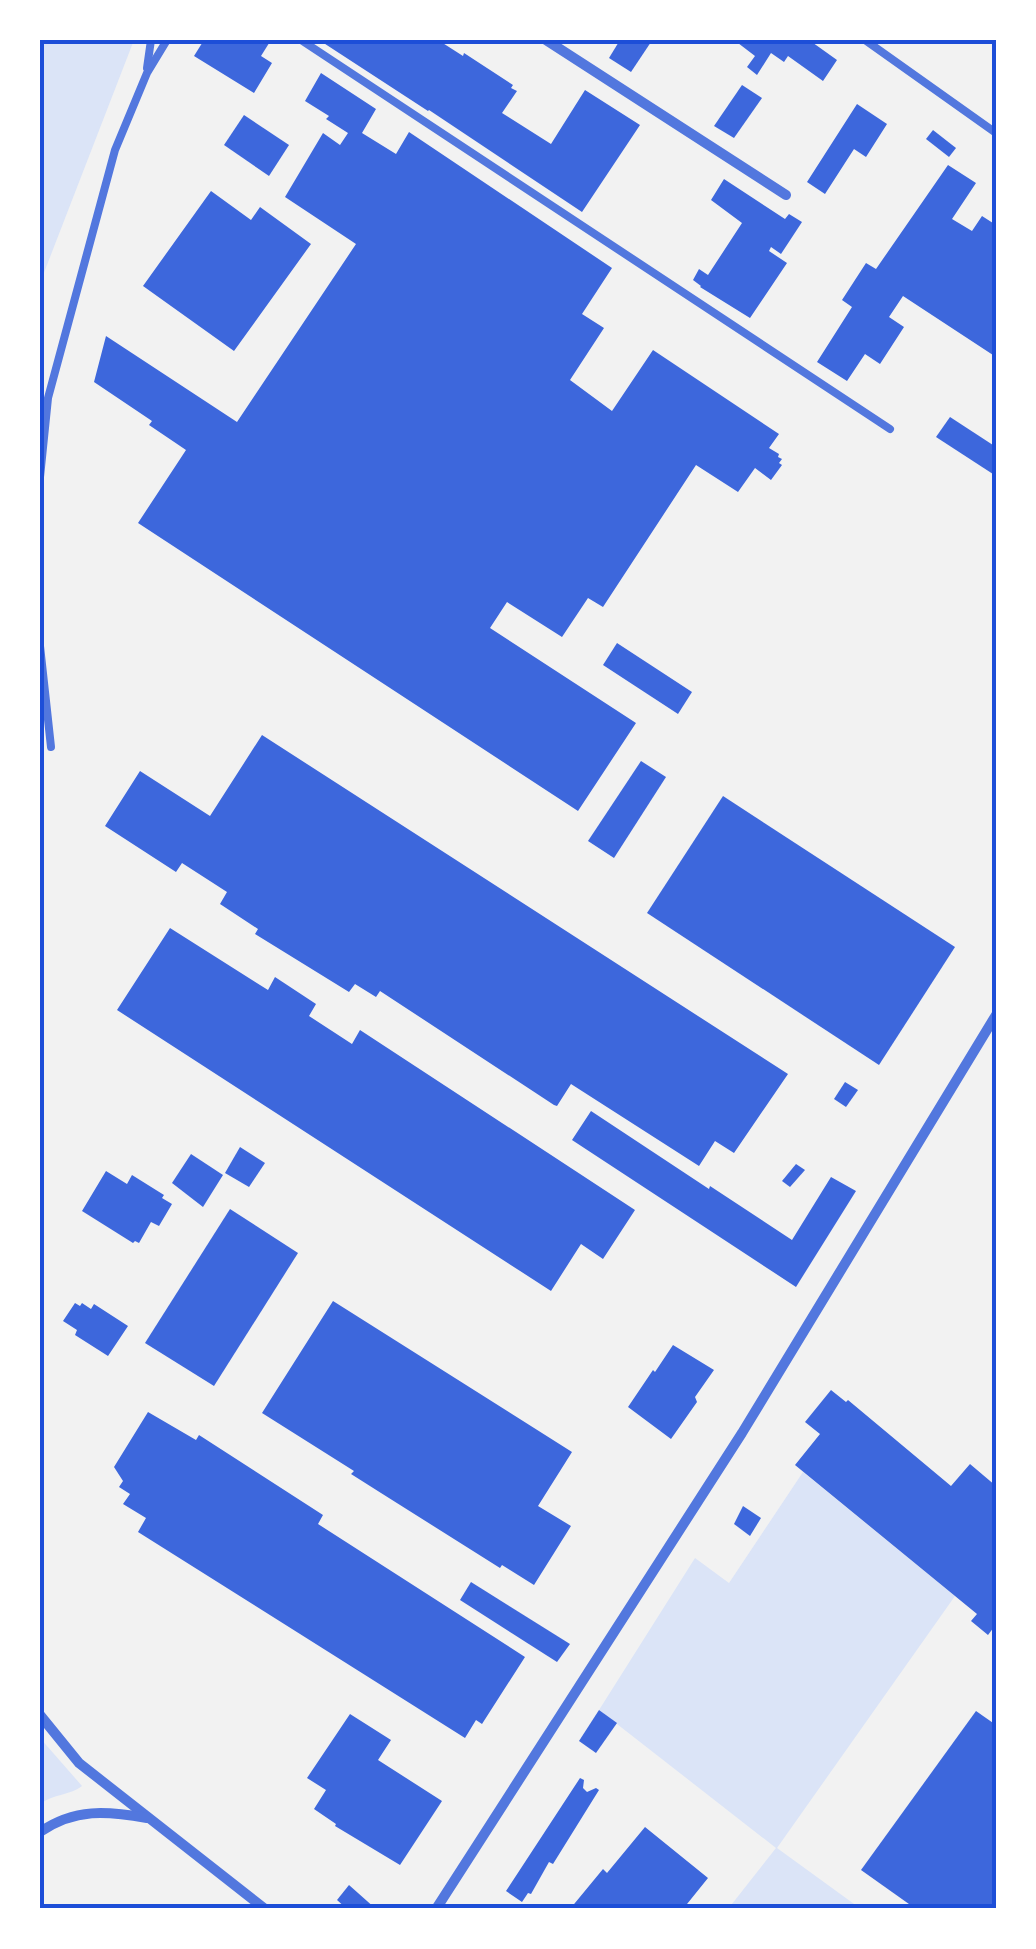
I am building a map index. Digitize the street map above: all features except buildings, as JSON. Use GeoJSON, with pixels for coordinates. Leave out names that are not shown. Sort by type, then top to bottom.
{"type":"FeatureCollection","features":[{"type":"Feature","properties":{"kind":"street"},"geometry":{"type":"LineString","coordinates":[[546,40],[786,195]]}},
{"type":"Feature","properties":{"kind":"street"},"geometry":{"type":"LineString","coordinates":[[436,1909],[742,1433],[996,1015]]}},
{"type":"Feature","properties":{"kind":"street"},"geometry":{"type":"LineString","coordinates":[[40,1715],[80,1763],[265,1909]]}},
{"type":"Feature","properties":{"kind":"street"},"geometry":{"type":"LineString","coordinates":[[40,1832],[76,1814],[110,1811],[148,1818]]}},
{"type":"Feature","properties":{"kind":"lane"},"geometry":{"type":"LineString","coordinates":[[146,73],[151,40]]}},
{"type":"Feature","properties":{"kind":"lane"},"geometry":{"type":"LineString","coordinates":[[40,478],[48,398],[115,150],[146,73],[167,40]]}},
{"type":"Feature","properties":{"kind":"lane"},"geometry":{"type":"LineString","coordinates":[[301,40],[890,428]]}},
{"type":"Feature","properties":{"kind":"lane"},"geometry":{"type":"LineString","coordinates":[[865,40],[996,133]]}},
{"type":"Feature","properties":{"kind":"lane"},"geometry":{"type":"LineString","coordinates":[[40,646],[51,747]]}},
{"type":"Feature","properties":{"kind":"shaded area"},"geometry":{"type":"Polygon","coordinates":[[[40,40],[134,40],[40,283],[40,40]]]}},
{"type":"Feature","properties":{"kind":"shaded area"},"geometry":{"type":"Polygon","coordinates":[[[803,1472],[955,1596],[777,1848],[861,1909],[728,1909],[776,1848],[599,1710],[695,1558],[729,1583],[803,1472]]]}},
{"type":"Feature","properties":{"kind":"shaded area"},"geometry":{"type":"Polygon","coordinates":[[[40,1738],[82,1786],[40,1804],[40,1738]]]}}]}
